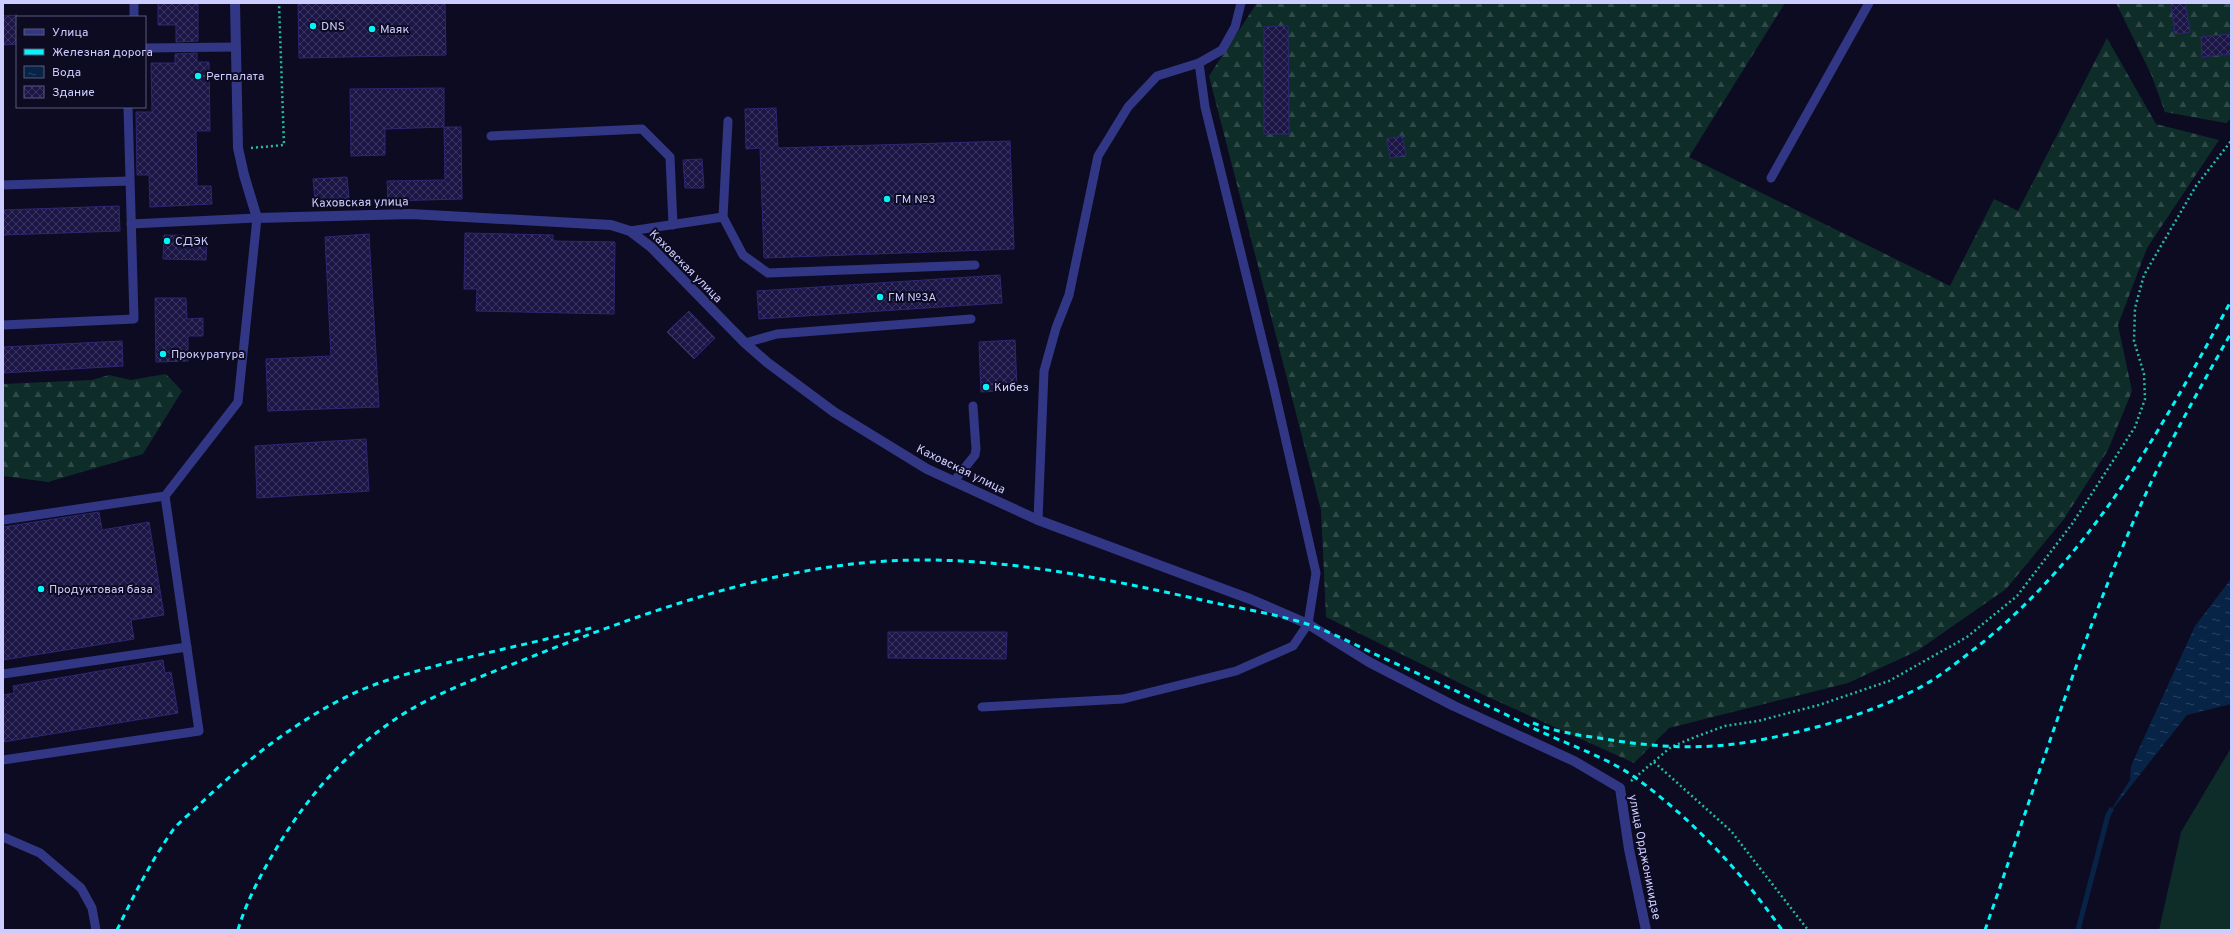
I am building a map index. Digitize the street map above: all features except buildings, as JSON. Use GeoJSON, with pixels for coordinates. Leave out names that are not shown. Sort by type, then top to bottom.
{"type":"FeatureCollection","features":[{"type":"Feature","properties":{"kind":"street"},"geometry":{"type":"LineString","coordinates":[[235,3],[238,148],[244,176],[257,218]]}},
{"type":"Feature","properties":{"kind":"street","name":"Каховская улица"},"geometry":{"type":"LineString","coordinates":[[257,218],[411,214],[611,225],[630,231],[652,247],[745,343],[768,363],[834,412],[927,469],[1038,520],[1250,599],[1308,624],[1369,662],[1454,706],[1574,761],[1620,788]]}},
{"type":"Feature","properties":{"kind":"street","name":"улица Орджоникидзе"},"geometry":{"type":"LineString","coordinates":[[1620,788],[1628,849],[1646,930]]}},
{"type":"Feature","properties":{"kind":"lane"},"geometry":{"type":"LineString","coordinates":[[134,3],[134,16]]}},
{"type":"Feature","properties":{"kind":"lane"},"geometry":{"type":"LineString","coordinates":[[1038,520],[1044,371],[1056,328],[1069,295],[1098,156],[1128,107],[1157,76],[1199,63],[1222,50],[1235,27],[1241,3]]}},
{"type":"Feature","properties":{"kind":"lane"},"geometry":{"type":"LineString","coordinates":[[1771,178],[1869,3]]}},
{"type":"Feature","properties":{"kind":"lane"},"geometry":{"type":"LineString","coordinates":[[146,48],[236,47]]}},
{"type":"Feature","properties":{"kind":"lane"},"geometry":{"type":"LineString","coordinates":[[982,707],[1123,699],[1236,671],[1293,646],[1308,624],[1316,573],[1273,384],[1205,107],[1199,63]]}},
{"type":"Feature","properties":{"kind":"lane"},"geometry":{"type":"LineString","coordinates":[[3,325],[134,319],[128,108]]}},
{"type":"Feature","properties":{"kind":"lane"},"geometry":{"type":"LineString","coordinates":[[728,121],[723,217],[743,254],[768,273],[975,265]]}},
{"type":"Feature","properties":{"kind":"lane"},"geometry":{"type":"LineString","coordinates":[[491,136],[642,129],[670,157],[673,225]]}},
{"type":"Feature","properties":{"kind":"lane"},"geometry":{"type":"LineString","coordinates":[[3,185],[129,181]]}},
{"type":"Feature","properties":{"kind":"lane"},"geometry":{"type":"LineString","coordinates":[[630,231],[723,217]]}},
{"type":"Feature","properties":{"kind":"lane"},"geometry":{"type":"LineString","coordinates":[[3,520],[165,496],[238,402],[257,218],[131,224]]}},
{"type":"Feature","properties":{"kind":"lane"},"geometry":{"type":"LineString","coordinates":[[745,343],[777,334],[971,319]]}},
{"type":"Feature","properties":{"kind":"lane"},"geometry":{"type":"LineString","coordinates":[[954,481],[975,455],[976,449],[972,406]]}},
{"type":"Feature","properties":{"kind":"lane"},"geometry":{"type":"LineString","coordinates":[[3,760],[199,731],[165,496]]}},
{"type":"Feature","properties":{"kind":"lane"},"geometry":{"type":"LineString","coordinates":[[3,674],[187,647]]}},
{"type":"Feature","properties":{"kind":"lane"},"geometry":{"type":"LineString","coordinates":[[3,836],[40,853],[81,888],[92,908],[96,930]]}},
{"type":"Feature","properties":{"kind":"path"},"geometry":{"type":"LineString","coordinates":[[238,148],[284,145],[279,3]]}},
{"type":"Feature","properties":{"kind":"path"},"geometry":{"type":"LineString","coordinates":[[1620,788],[1636,778],[1671,747],[1725,726],[1758,721],[1819,705],[1889,681],[1967,637],[2017,596],[2072,524],[2134,427],[2145,399],[2144,374],[2134,341],[2135,308],[2144,275],[2196,186],[2231,141]]}},
{"type":"Feature","properties":{"kind":"path"},"geometry":{"type":"LineString","coordinates":[[1654,762],[1731,831],[1808,930]]}},
{"type":"Feature","properties":{"kind":"green space"},"geometry":{"type":"Polygon","coordinates":[[[1257,3],[1785,3],[1689,157],[1950,286],[1994,199],[2018,211],[2107,38],[2156,124],[2219,140],[2147,248],[2118,325],[2132,391],[2108,450],[2064,519],[2006,589],[1917,651],[1848,683],[1669,728],[1634,763],[1486,696],[1326,617],[1321,510],[1209,76],[1257,3]]]}},
{"type":"Feature","properties":{"kind":"green space"},"geometry":{"type":"Polygon","coordinates":[[[2116,3],[2231,3],[2231,118],[2226,123],[2165,112],[2151,74],[2116,3]]]}},
{"type":"Feature","properties":{"kind":"green space"},"geometry":{"type":"Polygon","coordinates":[[[166,374],[182,391],[143,454],[48,482],[3,476],[3,384],[92,380],[109,375],[131,380],[166,374]]]}},
{"type":"Feature","properties":{"kind":"green space"},"geometry":{"type":"Polygon","coordinates":[[[2231,748],[2231,930],[2159,930],[2181,832],[2231,748]]]}},
{"type":"Feature","properties":{"kind":"water"},"geometry":{"type":"Polygon","coordinates":[[[2231,579],[2231,704],[2187,715],[2108,815],[2130,780],[2131,766],[2195,626],[2231,579]]]}},
{"type":"Feature","properties":{"kind":"waterway"},"geometry":{"type":"LineString","coordinates":[[2078,930],[2108,815],[2111,810]]}},
{"type":"Feature","properties":{"kind":"railway"},"geometry":{"type":"LineString","coordinates":[[1533,723],[1573,734],[1662,746],[1702,747],[1743,743],[1842,720],[1897,699],[1933,680],[1982,643],[2022,607],[2059,569],[2092,528],[2123,485],[2152,440],[2231,301]]}},
{"type":"Feature","properties":{"kind":"railway"},"geometry":{"type":"LineString","coordinates":[[1985,930],[2079,659],[2120,552],[2163,457],[2231,333]]}},
{"type":"Feature","properties":{"kind":"railway"},"geometry":{"type":"LineString","coordinates":[[238,930],[259,878],[290,826],[306,804],[323,783],[361,745],[404,713],[428,700],[482,676],[617,624],[701,596],[787,575],[830,567],[873,562],[915,560],[997,564],[1079,575],[1268,614],[1294,620],[1326,631],[1541,732],[1600,757],[1627,772],[1661,797],[1717,850],[1751,889],[1782,930]]}},
{"type":"Feature","properties":{"kind":"railway"},"geometry":{"type":"LineString","coordinates":[[117,930],[136,891],[173,830],[182,820],[239,769],[306,719],[355,693],[405,674],[595,627]]}},
{"type":"Feature","properties":{"kind":"place","name":"DNS"},"geometry":{"type":"Point","coordinates":[313,26]}},
{"type":"Feature","properties":{"kind":"place","name":"Маяк"},"geometry":{"type":"Point","coordinates":[372,29]}},
{"type":"Feature","properties":{"kind":"place","name":"Регпалата"},"geometry":{"type":"Point","coordinates":[198,76]}},
{"type":"Feature","properties":{"kind":"place","name":"ГМ №3"},"geometry":{"type":"Point","coordinates":[887,199]}},
{"type":"Feature","properties":{"kind":"place","name":"СДЭК"},"geometry":{"type":"Point","coordinates":[167,241]}},
{"type":"Feature","properties":{"kind":"place","name":"ГМ №3А"},"geometry":{"type":"Point","coordinates":[880,297]}},
{"type":"Feature","properties":{"kind":"place","name":"Прокуратура"},"geometry":{"type":"Point","coordinates":[163,354]}},
{"type":"Feature","properties":{"kind":"place","name":"Кибез"},"geometry":{"type":"Point","coordinates":[986,387]}},
{"type":"Feature","properties":{"kind":"place","name":"Продуктовая база"},"geometry":{"type":"Point","coordinates":[41,589]}}]}
